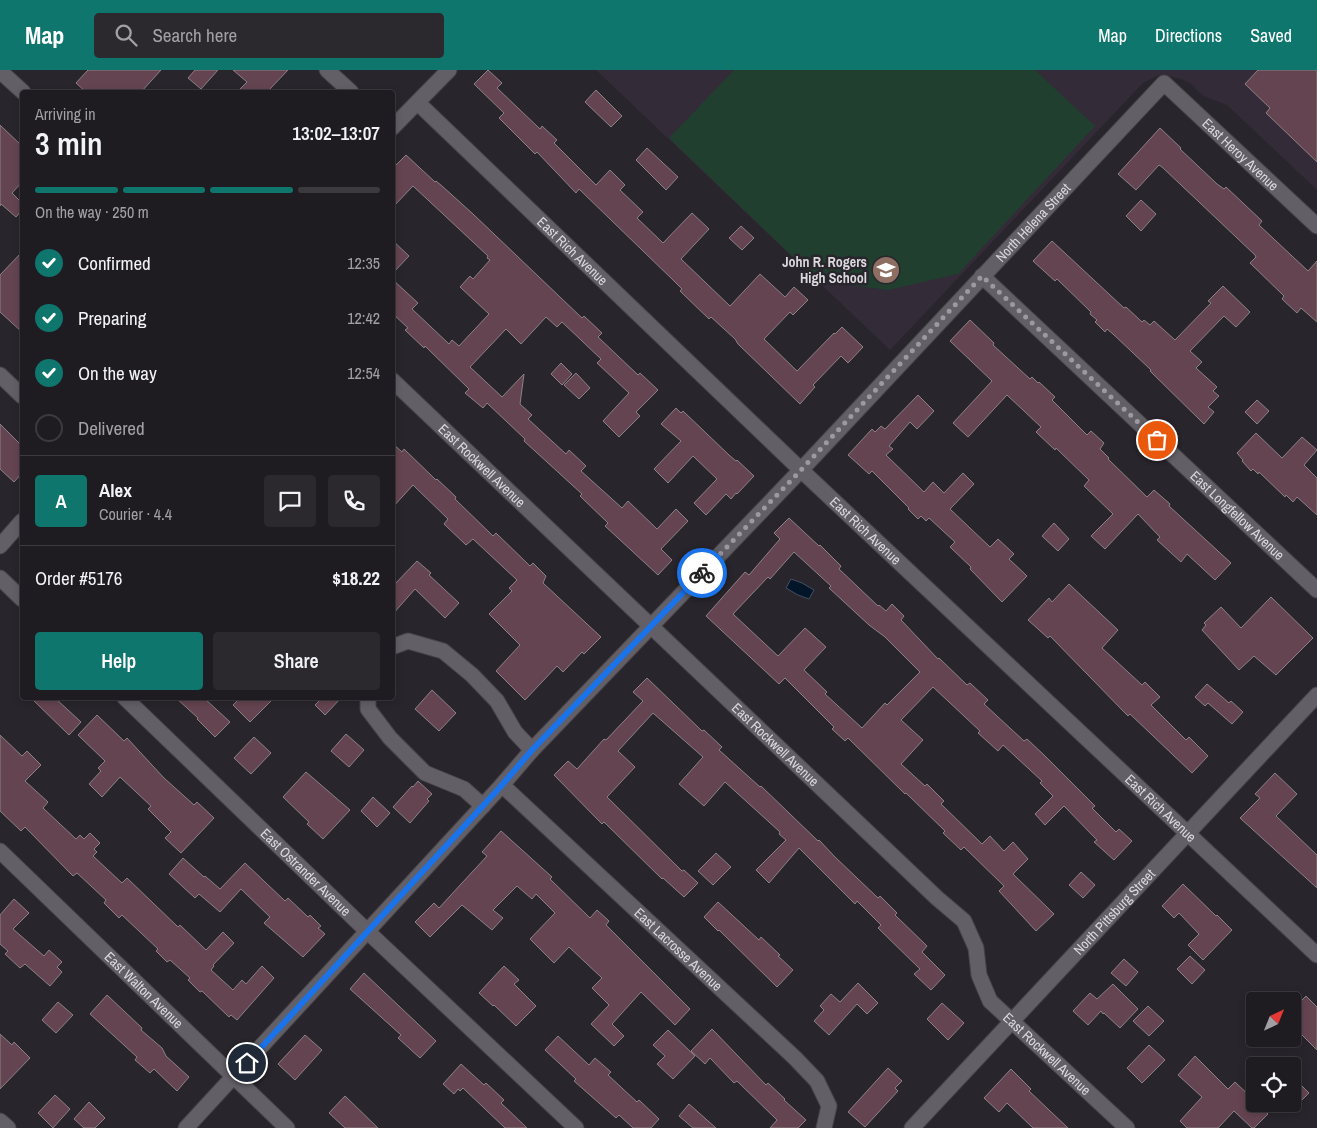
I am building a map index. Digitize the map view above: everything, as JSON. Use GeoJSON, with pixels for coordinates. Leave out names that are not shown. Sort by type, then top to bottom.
{"type":"FeatureCollection","features":[{"type":"Feature","properties":{"kind":"street"},"geometry":{"type":"LineString","coordinates":[[327,70],[349,90]]}},
{"type":"Feature","properties":{"kind":"street"},"geometry":{"type":"LineString","coordinates":[[395,125],[449,70]]}},
{"type":"Feature","properties":{"kind":"street"},"geometry":{"type":"LineString","coordinates":[[0,71],[21,90]]}},
{"type":"Feature","properties":{"kind":"street","name":"East Heroy Avenue"},"geometry":{"type":"LineString","coordinates":[[1164,83],[1317,226]]}},
{"type":"Feature","properties":{"kind":"street","name":"North Helena Street"},"geometry":{"type":"LineString","coordinates":[[186,1128],[368,932],[532,750],[801,470],[1164,83]]}},
{"type":"Feature","properties":{"kind":"street","name":"East Rich Avenue"},"geometry":{"type":"LineString","coordinates":[[418,102],[801,470],[1317,955]]}},
{"type":"Feature","properties":{"kind":"street","name":"East Longfellow Avenue"},"geometry":{"type":"LineString","coordinates":[[982,276],[1317,590]]}},
{"type":"Feature","properties":{"kind":"street"},"geometry":{"type":"LineString","coordinates":[[0,375],[20,394]]}},
{"type":"Feature","properties":{"kind":"street","name":"East Rockwell Avenue"},"geometry":{"type":"LineString","coordinates":[[395,383],[937,898],[964,921],[976,948],[980,975],[990,1001],[1127,1128]]}},
{"type":"Feature","properties":{"kind":"street"},"geometry":{"type":"LineString","coordinates":[[0,546],[20,524]]}},
{"type":"Feature","properties":{"kind":"street"},"geometry":{"type":"LineString","coordinates":[[0,578],[20,597]]}},
{"type":"Feature","properties":{"kind":"street"},"geometry":{"type":"LineString","coordinates":[[395,646],[408,641],[443,651],[472,675],[497,701],[515,732],[532,750]]}},
{"type":"Feature","properties":{"kind":"street","name":"North Pittsburg Street"},"geometry":{"type":"LineString","coordinates":[[912,1128],[1317,695]]}},
{"type":"Feature","properties":{"kind":"street","name":"East Ostrander Avenue"},"geometry":{"type":"LineString","coordinates":[[126,700],[576,1128]]}},
{"type":"Feature","properties":{"kind":"street"},"geometry":{"type":"LineString","coordinates":[[368,700],[368,709],[390,738],[425,773],[464,789],[482,806]]}},
{"type":"Feature","properties":{"kind":"street","name":"East Lacrosse Avenue"},"geometry":{"type":"LineString","coordinates":[[502,785],[818,1081],[829,1106],[824,1128]]}},
{"type":"Feature","properties":{"kind":"street","name":"East Walton Avenue"},"geometry":{"type":"LineString","coordinates":[[0,851],[287,1128]]}},
{"type":"Feature","properties":{"kind":"street"},"geometry":{"type":"LineString","coordinates":[[0,1121],[8,1128]]}},
{"type":"Feature","properties":{"kind":"shaded area","name":"John R. Rogers High School"},"geometry":{"type":"Polygon","coordinates":[[[596,70],[1317,70],[1317,190],[1227,105],[1203,96],[1190,83],[1181,79],[1165,75],[1157,76],[1143,83],[890,350],[596,70]]]}},
{"type":"Feature","properties":{"kind":"green space","name":"John R. Rogers High School"},"geometry":{"type":"Polygon","coordinates":[[[734,70],[1035,70],[1095,126],[958,274],[888,290],[818,281],[669,138],[734,70]]]}},
{"type":"Feature","properties":{"kind":"water"},"geometry":{"type":"Polygon","coordinates":[[[791,579],[814,590],[809,599],[786,588],[791,579]]]}},
{"type":"Feature","properties":{"kind":"building"},"geometry":{"type":"Polygon","coordinates":[[[88,70],[161,70],[143,90],[84,90],[76,83],[88,70]]]}},
{"type":"Feature","properties":{"kind":"building"},"geometry":{"type":"Polygon","coordinates":[[[195,70],[218,70],[201,89],[188,78],[195,70]]]}},
{"type":"Feature","properties":{"kind":"building"},"geometry":{"type":"Polygon","coordinates":[[[233,70],[288,70],[269,90],[239,90],[247,82],[233,70]]]}},
{"type":"Feature","properties":{"kind":"building"},"geometry":{"type":"Polygon","coordinates":[[[488,70],[502,83],[497,88],[540,129],[542,126],[557,140],[554,143],[596,185],[610,170],[625,185],[620,190],[643,212],[637,218],[663,243],[692,213],[709,229],[681,259],[730,306],[760,274],[785,297],[794,287],[808,300],[793,315],[790,312],[764,339],[797,371],[842,327],[863,347],[848,363],[841,356],[813,385],[815,387],[800,404],[735,339],[711,317],[709,319],[680,291],[682,289],[579,189],[576,193],[537,152],[535,154],[499,118],[504,113],[474,84],[488,70]]]}},
{"type":"Feature","properties":{"kind":"building"},"geometry":{"type":"Polygon","coordinates":[[[1258,70],[1317,70],[1317,162],[1266,113],[1270,108],[1245,84],[1258,70]]]}},
{"type":"Feature","properties":{"kind":"building"},"geometry":{"type":"Polygon","coordinates":[[[596,90],[622,116],[611,127],[585,102],[596,90]]]}},
{"type":"Feature","properties":{"kind":"building"},"geometry":{"type":"Polygon","coordinates":[[[0,125],[20,144],[20,184],[12,193],[20,201],[20,212],[16,217],[1,204],[0,206],[0,125]]]}},
{"type":"Feature","properties":{"kind":"building"},"geometry":{"type":"Polygon","coordinates":[[[1160,128],[1217,184],[1224,189],[1226,187],[1262,221],[1259,225],[1308,271],[1317,261],[1317,322],[1301,308],[1297,313],[1282,299],[1284,296],[1250,263],[1256,257],[1255,255],[1162,167],[1159,165],[1136,190],[1118,174],[1160,128]]]}},
{"type":"Feature","properties":{"kind":"building"},"geometry":{"type":"Polygon","coordinates":[[[647,148],[678,177],[666,190],[636,160],[647,148]]]}},
{"type":"Feature","properties":{"kind":"building"},"geometry":{"type":"Polygon","coordinates":[[[406,155],[473,214],[582,318],[584,316],[602,333],[598,337],[638,375],[640,373],[658,390],[636,412],[640,416],[619,437],[603,421],[629,393],[597,363],[601,359],[562,322],[557,327],[546,317],[521,344],[506,329],[470,367],[502,397],[524,374],[520,404],[532,415],[528,419],[566,454],[569,450],[586,466],[581,471],[622,508],[628,501],[657,529],[676,509],[688,521],[661,549],[672,560],[658,575],[605,526],[608,523],[580,496],[582,494],[524,441],[525,439],[487,403],[483,408],[465,393],[469,389],[425,346],[424,348],[405,330],[408,328],[395,316],[395,282],[418,303],[412,309],[449,344],[452,340],[459,346],[489,314],[460,287],[470,276],[473,279],[490,260],[413,186],[395,205],[395,166],[406,155]]]}},
{"type":"Feature","properties":{"kind":"building"},"geometry":{"type":"Polygon","coordinates":[[[1141,200],[1156,214],[1141,231],[1126,216],[1141,200]]]}},
{"type":"Feature","properties":{"kind":"building"},"geometry":{"type":"Polygon","coordinates":[[[741,226],[754,238],[742,250],[729,238],[741,226]]]}},
{"type":"Feature","properties":{"kind":"building"},"geometry":{"type":"Polygon","coordinates":[[[1052,241],[1124,308],[1126,307],[1142,322],[1144,320],[1150,325],[1154,321],[1175,340],[1211,303],[1208,301],[1223,286],[1250,312],[1236,327],[1224,316],[1190,351],[1202,362],[1196,368],[1217,387],[1213,391],[1219,396],[1208,407],[1214,412],[1204,424],[1113,334],[1107,329],[1105,332],[1095,322],[1097,320],[1090,314],[1091,312],[1057,279],[1055,281],[1033,261],[1052,241]]]}},
{"type":"Feature","properties":{"kind":"building"},"geometry":{"type":"Polygon","coordinates":[[[395,243],[409,256],[395,271],[395,243]]]}},
{"type":"Feature","properties":{"kind":"building"},"geometry":{"type":"Polygon","coordinates":[[[20,254],[20,330],[0,312],[0,275],[20,254]]]}},
{"type":"Feature","properties":{"kind":"building"},"geometry":{"type":"Polygon","coordinates":[[[970,320],[994,343],[993,345],[1030,379],[1032,377],[1039,382],[1055,397],[1052,400],[1087,435],[1091,431],[1104,443],[1100,449],[1147,497],[1154,490],[1231,563],[1215,580],[1187,554],[1181,562],[1157,540],[1160,537],[1138,514],[1105,549],[1091,536],[1113,514],[1084,486],[1089,480],[1056,448],[1055,450],[1036,432],[1041,427],[1007,395],[968,437],[953,423],[992,381],[950,341],[970,320]]]}},
{"type":"Feature","properties":{"kind":"building"},"geometry":{"type":"Polygon","coordinates":[[[561,363],[572,374],[562,385],[551,374],[561,363]]]}},
{"type":"Feature","properties":{"kind":"building"},"geometry":{"type":"Polygon","coordinates":[[[576,373],[590,388],[579,399],[564,385],[576,373]]]}},
{"type":"Feature","properties":{"kind":"building"},"geometry":{"type":"Polygon","coordinates":[[[918,395],[934,411],[917,429],[910,422],[889,446],[893,449],[886,455],[924,492],[933,482],[944,493],[963,473],[974,484],[950,509],[990,547],[998,539],[1014,554],[1009,559],[1027,576],[1002,602],[970,569],[971,567],[950,547],[955,542],[929,518],[926,521],[921,516],[918,519],[872,471],[869,474],[848,455],[872,429],[875,432],[881,426],[885,429],[918,395]]]}},
{"type":"Feature","properties":{"kind":"building"},"geometry":{"type":"Polygon","coordinates":[[[1257,400],[1269,411],[1257,424],[1245,412],[1257,400]]]}},
{"type":"Feature","properties":{"kind":"building"},"geometry":{"type":"Polygon","coordinates":[[[676,408],[681,413],[683,411],[754,476],[731,499],[726,494],[706,515],[694,503],[717,479],[693,456],[668,483],[654,469],[681,441],[661,424],[676,408]]]}},
{"type":"Feature","properties":{"kind":"building"},"geometry":{"type":"Polygon","coordinates":[[[0,424],[20,444],[20,475],[14,482],[0,469],[0,424]]]}},
{"type":"Feature","properties":{"kind":"building"},"geometry":{"type":"Polygon","coordinates":[[[1256,433],[1282,458],[1302,437],[1317,450],[1304,465],[1317,478],[1317,515],[1297,497],[1293,502],[1286,495],[1285,497],[1259,472],[1258,474],[1253,469],[1251,471],[1242,461],[1237,453],[1256,433]]]}},
{"type":"Feature","properties":{"kind":"building"},"geometry":{"type":"Polygon","coordinates":[[[395,446],[402,452],[404,449],[437,479],[493,536],[496,533],[530,566],[533,563],[546,576],[543,583],[601,637],[584,654],[582,652],[563,672],[557,666],[525,700],[496,671],[520,645],[489,614],[512,591],[509,588],[517,580],[473,539],[466,545],[444,524],[448,519],[413,485],[395,505],[395,446]]]}},
{"type":"Feature","properties":{"kind":"building"},"geometry":{"type":"Polygon","coordinates":[[[789,518],[820,545],[841,566],[839,569],[878,606],[886,611],[892,604],[904,616],[901,620],[938,659],[967,685],[970,683],[988,700],[984,704],[1024,741],[1027,739],[1044,755],[1095,806],[1092,808],[1116,832],[1119,829],[1132,841],[1114,860],[1094,842],[1097,840],[1064,806],[1045,825],[1035,814],[1053,796],[1040,783],[1042,781],[1003,745],[998,751],[978,733],[980,731],[933,687],[901,720],[923,740],[901,764],[925,786],[927,784],[944,801],[941,804],[982,844],[990,836],[1004,851],[1013,842],[1028,859],[1013,874],[1054,914],[1036,931],[999,891],[1004,886],[964,847],[961,850],[943,833],[945,831],[848,738],[845,741],[832,729],[834,727],[785,678],[779,684],[706,616],[745,572],[749,575],[780,539],[774,533],[789,518]],[[794,552],[770,579],[768,577],[733,614],[778,656],[805,628],[826,647],[804,670],[827,692],[825,694],[862,728],[885,703],[887,705],[920,672],[885,637],[869,625],[829,588],[831,586],[794,552]]]}},
{"type":"Feature","properties":{"kind":"building"},"geometry":{"type":"Polygon","coordinates":[[[1054,523],[1069,539],[1058,551],[1042,536],[1054,523]]]}},
{"type":"Feature","properties":{"kind":"building"},"geometry":{"type":"Polygon","coordinates":[[[417,561],[459,603],[445,618],[415,589],[395,612],[395,584],[417,561]]]}},
{"type":"Feature","properties":{"kind":"building"},"geometry":{"type":"Polygon","coordinates":[[[1069,584],[1118,630],[1102,648],[1142,685],[1145,682],[1160,697],[1151,705],[1186,740],[1189,737],[1208,756],[1192,773],[1130,714],[1128,716],[1050,636],[1048,638],[1028,620],[1049,598],[1052,602],[1069,584]]]}},
{"type":"Feature","properties":{"kind":"building"},"geometry":{"type":"Polygon","coordinates":[[[1271,597],[1313,638],[1276,675],[1254,656],[1239,670],[1202,630],[1206,625],[1204,623],[1221,607],[1241,628],[1271,597]]]}},
{"type":"Feature","properties":{"kind":"building"},"geometry":{"type":"Polygon","coordinates":[[[647,678],[702,731],[704,730],[722,747],[719,750],[761,786],[878,898],[880,896],[897,913],[895,915],[927,946],[922,952],[945,975],[931,990],[914,974],[920,969],[878,928],[881,925],[857,901],[855,904],[799,848],[769,883],[756,870],[786,840],[779,834],[780,832],[725,782],[704,806],[679,784],[703,757],[653,713],[618,751],[635,767],[607,797],[682,871],[684,870],[698,883],[684,897],[662,879],[604,822],[602,824],[554,775],[568,761],[577,769],[604,739],[606,740],[643,701],[633,692],[647,678]]]}},
{"type":"Feature","properties":{"kind":"building"},"geometry":{"type":"Polygon","coordinates":[[[1207,684],[1243,712],[1232,724],[1208,703],[1205,706],[1195,697],[1207,684]]]}},
{"type":"Feature","properties":{"kind":"building"},"geometry":{"type":"Polygon","coordinates":[[[432,690],[456,713],[439,731],[415,709],[432,690]]]}},
{"type":"Feature","properties":{"kind":"building"},"geometry":{"type":"Polygon","coordinates":[[[33,700],[57,700],[81,722],[69,735],[33,700]]]}},
{"type":"Feature","properties":{"kind":"building"},"geometry":{"type":"Polygon","coordinates":[[[178,700],[206,700],[230,722],[215,737],[178,700]]]}},
{"type":"Feature","properties":{"kind":"building"},"geometry":{"type":"Polygon","coordinates":[[[238,700],[272,700],[250,722],[233,705],[238,700]]]}},
{"type":"Feature","properties":{"kind":"building"},"geometry":{"type":"Polygon","coordinates":[[[320,700],[339,700],[325,715],[315,705],[320,700]]]}},
{"type":"Feature","properties":{"kind":"building"},"geometry":{"type":"Polygon","coordinates":[[[97,715],[124,741],[127,738],[164,778],[194,805],[197,802],[214,818],[181,853],[165,838],[171,832],[148,809],[151,806],[120,777],[102,797],[89,784],[101,771],[98,768],[105,761],[78,735],[97,715]]]}},
{"type":"Feature","properties":{"kind":"building"},"geometry":{"type":"Polygon","coordinates":[[[346,734],[364,750],[349,767],[331,751],[346,734]]]}},
{"type":"Feature","properties":{"kind":"building"},"geometry":{"type":"Polygon","coordinates":[[[0,735],[22,756],[27,751],[41,765],[25,781],[48,802],[43,808],[76,839],[80,835],[84,839],[90,833],[100,843],[94,849],[97,852],[93,856],[122,883],[127,878],[178,927],[180,925],[206,950],[223,932],[234,943],[213,965],[211,970],[233,990],[242,980],[246,984],[262,966],[274,978],[237,1020],[231,1015],[229,1017],[202,991],[200,992],[188,980],[190,978],[170,960],[167,962],[156,951],[158,949],[122,915],[119,918],[104,903],[106,900],[77,873],[73,876],[25,827],[21,831],[0,811],[0,735]]]}},
{"type":"Feature","properties":{"kind":"building"},"geometry":{"type":"Polygon","coordinates":[[[254,737],[271,753],[251,774],[234,758],[254,737]]]}},
{"type":"Feature","properties":{"kind":"building"},"geometry":{"type":"Polygon","coordinates":[[[306,772],[350,810],[323,839],[307,824],[309,822],[283,797],[306,772]]]}},
{"type":"Feature","properties":{"kind":"building"},"geometry":{"type":"Polygon","coordinates":[[[1275,773],[1297,794],[1276,816],[1317,855],[1317,888],[1240,818],[1260,798],[1255,794],[1275,773]]]}},
{"type":"Feature","properties":{"kind":"building"},"geometry":{"type":"Polygon","coordinates":[[[418,781],[432,794],[427,799],[429,801],[410,823],[393,807],[418,781]]]}},
{"type":"Feature","properties":{"kind":"building"},"geometry":{"type":"Polygon","coordinates":[[[373,797],[390,813],[377,827],[361,811],[373,797]]]}},
{"type":"Feature","properties":{"kind":"building"},"geometry":{"type":"Polygon","coordinates":[[[501,831],[552,877],[550,879],[590,918],[597,910],[609,921],[606,925],[690,1009],[675,1025],[641,992],[612,1024],[624,1036],[614,1046],[591,1024],[609,1005],[592,988],[602,978],[569,947],[554,963],[530,939],[555,913],[536,894],[532,899],[517,886],[493,910],[503,918],[492,930],[462,905],[430,937],[415,922],[434,903],[439,908],[487,856],[482,852],[501,831]]]}},
{"type":"Feature","properties":{"kind":"building"},"geometry":{"type":"Polygon","coordinates":[[[716,853],[731,867],[713,885],[698,871],[716,853]]]}},
{"type":"Feature","properties":{"kind":"building"},"geometry":{"type":"Polygon","coordinates":[[[183,858],[220,889],[245,863],[285,901],[288,898],[308,917],[310,915],[321,926],[318,928],[325,934],[303,957],[264,923],[270,917],[241,889],[220,912],[199,894],[195,898],[169,874],[183,858]]]}},
{"type":"Feature","properties":{"kind":"building"},"geometry":{"type":"Polygon","coordinates":[[[1081,872],[1095,885],[1083,898],[1069,885],[1081,872]]]}},
{"type":"Feature","properties":{"kind":"building"},"geometry":{"type":"Polygon","coordinates":[[[1183,884],[1232,930],[1203,960],[1188,945],[1199,934],[1179,913],[1174,918],[1162,906],[1183,884]]]}},
{"type":"Feature","properties":{"kind":"building"},"geometry":{"type":"Polygon","coordinates":[[[14,899],[29,913],[13,929],[44,956],[49,950],[62,962],[57,967],[62,972],[50,986],[25,964],[20,968],[5,954],[8,951],[0,944],[0,915],[14,899]]]}},
{"type":"Feature","properties":{"kind":"building"},"geometry":{"type":"Polygon","coordinates":[[[718,902],[759,940],[761,937],[793,970],[777,987],[704,917],[718,902]]]}},
{"type":"Feature","properties":{"kind":"building"},"geometry":{"type":"Polygon","coordinates":[[[1190,956],[1205,970],[1192,984],[1177,969],[1190,956]]]}},
{"type":"Feature","properties":{"kind":"building"},"geometry":{"type":"Polygon","coordinates":[[[1124,959],[1138,972],[1126,986],[1111,973],[1124,959]]]}},
{"type":"Feature","properties":{"kind":"building"},"geometry":{"type":"Polygon","coordinates":[[[504,966],[519,980],[514,984],[536,1006],[516,1026],[479,993],[504,966]]]}},
{"type":"Feature","properties":{"kind":"building"},"geometry":{"type":"Polygon","coordinates":[[[364,973],[436,1041],[420,1058],[398,1038],[401,1035],[350,989],[364,973]]]}},
{"type":"Feature","properties":{"kind":"building"},"geometry":{"type":"Polygon","coordinates":[[[858,983],[878,1003],[867,1014],[857,1004],[829,1035],[814,1021],[824,1010],[820,1006],[831,994],[840,1002],[858,983]]]}},
{"type":"Feature","properties":{"kind":"building"},"geometry":{"type":"Polygon","coordinates":[[[1113,984],[1138,1009],[1120,1028],[1101,1011],[1088,1025],[1073,1011],[1090,993],[1097,999],[1113,984]]]}},
{"type":"Feature","properties":{"kind":"building"},"geometry":{"type":"Polygon","coordinates":[[[107,995],[189,1077],[177,1091],[154,1069],[150,1073],[135,1060],[137,1057],[90,1014],[107,995]]]}},
{"type":"Feature","properties":{"kind":"building"},"geometry":{"type":"Polygon","coordinates":[[[1306,996],[1317,1007],[1317,1050],[1301,1034],[1301,1001],[1306,996]]]}},
{"type":"Feature","properties":{"kind":"building"},"geometry":{"type":"Polygon","coordinates":[[[58,1002],[73,1015],[56,1033],[42,1020],[58,1002]]]}},
{"type":"Feature","properties":{"kind":"building"},"geometry":{"type":"Polygon","coordinates":[[[942,1003],[964,1023],[948,1040],[927,1019],[942,1003]]]}},
{"type":"Feature","properties":{"kind":"building"},"geometry":{"type":"Polygon","coordinates":[[[1148,1006],[1164,1021],[1149,1036],[1133,1021],[1148,1006]]]}},
{"type":"Feature","properties":{"kind":"building"},"geometry":{"type":"Polygon","coordinates":[[[712,1029],[766,1085],[768,1083],[806,1120],[798,1128],[770,1128],[777,1120],[737,1081],[734,1083],[710,1058],[705,1064],[691,1051],[712,1029]]]}},
{"type":"Feature","properties":{"kind":"building"},"geometry":{"type":"Polygon","coordinates":[[[668,1030],[695,1056],[673,1079],[657,1064],[665,1056],[653,1045],[668,1030]]]}},
{"type":"Feature","properties":{"kind":"building"},"geometry":{"type":"Polygon","coordinates":[[[0,1034],[12,1045],[14,1042],[30,1058],[0,1089],[0,1034]]]}},
{"type":"Feature","properties":{"kind":"building"},"geometry":{"type":"Polygon","coordinates":[[[305,1035],[322,1050],[295,1080],[278,1064],[305,1035]]]}},
{"type":"Feature","properties":{"kind":"building"},"geometry":{"type":"Polygon","coordinates":[[[558,1036],[589,1065],[595,1058],[611,1072],[608,1075],[659,1119],[651,1128],[633,1128],[619,1115],[616,1118],[574,1081],[576,1079],[545,1050],[558,1036]]]}},
{"type":"Feature","properties":{"kind":"building"},"geometry":{"type":"Polygon","coordinates":[[[1149,1045],[1165,1060],[1142,1083],[1127,1068],[1149,1045]]]}},
{"type":"Feature","properties":{"kind":"building"},"geometry":{"type":"Polygon","coordinates":[[[1195,1056],[1228,1089],[1235,1082],[1246,1092],[1246,1112],[1266,1112],[1268,1114],[1254,1128],[1234,1111],[1218,1128],[1187,1128],[1180,1121],[1202,1097],[1178,1075],[1195,1056]]]}},
{"type":"Feature","properties":{"kind":"building"},"geometry":{"type":"Polygon","coordinates":[[[461,1064],[504,1100],[501,1103],[527,1128],[505,1128],[463,1088],[460,1091],[458,1089],[454,1094],[443,1084],[461,1064]]]}},
{"type":"Feature","properties":{"kind":"building"},"geometry":{"type":"Polygon","coordinates":[[[888,1068],[902,1081],[895,1088],[898,1091],[865,1127],[848,1112],[888,1068]]]}},
{"type":"Feature","properties":{"kind":"building"},"geometry":{"type":"Polygon","coordinates":[[[1011,1069],[1031,1089],[1029,1091],[1068,1128],[1033,1128],[1007,1103],[999,1112],[984,1098],[1011,1069]]]}},
{"type":"Feature","properties":{"kind":"building"},"geometry":{"type":"Polygon","coordinates":[[[1301,1085],[1309,1093],[1301,1101],[1301,1085]]]}},
{"type":"Feature","properties":{"kind":"building"},"geometry":{"type":"Polygon","coordinates":[[[55,1095],[70,1109],[53,1128],[38,1113],[55,1095]]]}},
{"type":"Feature","properties":{"kind":"building"},"geometry":{"type":"Polygon","coordinates":[[[345,1096],[378,1128],[345,1128],[329,1113],[345,1096]]]}},
{"type":"Feature","properties":{"kind":"building"},"geometry":{"type":"Polygon","coordinates":[[[89,1102],[105,1118],[95,1128],[84,1128],[74,1119],[89,1102]]]}},
{"type":"Feature","properties":{"kind":"building"},"geometry":{"type":"Polygon","coordinates":[[[689,1104],[716,1128],[693,1128],[679,1116],[689,1104]]]}},
{"type":"Feature","properties":{"kind":"way so far"},"geometry":{"type":"LineString","coordinates":[[702,573],[982,276],[1157,440]]}},
{"type":"Feature","properties":{"kind":"place","name":"John R. Rogers High School"},"geometry":{"type":"Point","coordinates":[886,270]}},
{"type":"Feature","properties":{"kind":"route"},"geometry":{"type":"LineString","coordinates":[[247,1063],[532,750],[702,573]]}}]}
